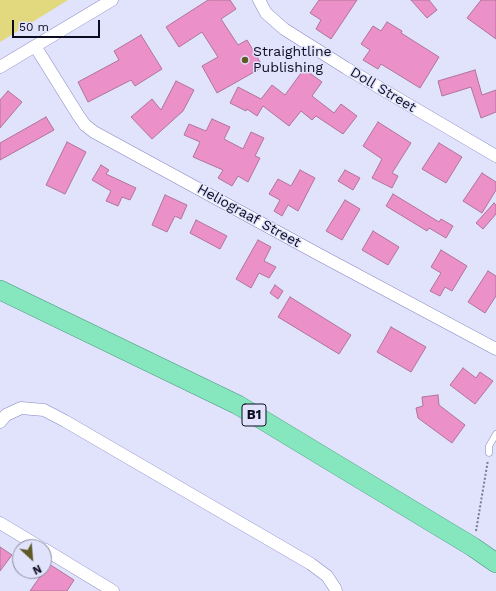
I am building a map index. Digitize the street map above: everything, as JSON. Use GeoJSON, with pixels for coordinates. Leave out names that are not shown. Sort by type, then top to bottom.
{"type":"FeatureCollection","features":[{"type":"Feature","properties":{"kind":"highway","name":"B1"},"geometry":{"type":"LineString","coordinates":[[0,290],[238,405],[473,546],[496,563]]}},
{"type":"Feature","properties":{"kind":"street"},"geometry":{"type":"LineString","coordinates":[[0,67],[112,0]]}},
{"type":"Feature","properties":{"kind":"street","name":"Doll Street"},"geometry":{"type":"LineString","coordinates":[[258,0],[266,12],[284,29],[346,68],[496,156]]}},
{"type":"Feature","properties":{"kind":"street","name":"Heliograaf Street"},"geometry":{"type":"LineString","coordinates":[[35,46],[78,115],[85,125],[94,132],[496,349]]}},
{"type":"Feature","properties":{"kind":"street"},"geometry":{"type":"LineString","coordinates":[[0,422],[6,415],[21,408],[44,410],[66,421],[311,564],[327,576],[336,591]]}},
{"type":"Feature","properties":{"kind":"street"},"geometry":{"type":"LineString","coordinates":[[0,523],[27,539]]}},
{"type":"Feature","properties":{"kind":"street"},"geometry":{"type":"LineString","coordinates":[[52,554],[113,591]]}},
{"type":"Feature","properties":{"kind":"lane"},"geometry":{"type":"LineString","coordinates":[[489,453],[489,446],[496,434]]}},
{"type":"Feature","properties":{"kind":"path"},"geometry":{"type":"LineString","coordinates":[[473,546],[489,453]]}},
{"type":"Feature","properties":{"kind":"shaded area"},"geometry":{"type":"Polygon","coordinates":[[[0,0],[68,0],[0,42],[0,0]]]}},
{"type":"Feature","properties":{"kind":"building"},"geometry":{"type":"Polygon","coordinates":[[[208,0],[230,0],[236,9],[221,19],[238,45],[247,40],[263,67],[217,93],[202,66],[218,57],[202,32],[179,47],[166,27],[208,0]]]}},
{"type":"Feature","properties":{"kind":"building"},"geometry":{"type":"Polygon","coordinates":[[[319,0],[357,0],[331,39],[316,29],[321,20],[310,13],[319,0]]]}},
{"type":"Feature","properties":{"kind":"building"},"geometry":{"type":"Polygon","coordinates":[[[411,0],[429,0],[437,10],[427,18],[411,0]]]}},
{"type":"Feature","properties":{"kind":"building"},"geometry":{"type":"Polygon","coordinates":[[[481,0],[496,0],[496,39],[467,18],[481,0]]]}},
{"type":"Feature","properties":{"kind":"building"},"geometry":{"type":"Polygon","coordinates":[[[387,22],[402,31],[401,33],[439,57],[420,88],[381,64],[378,69],[363,60],[370,50],[361,44],[373,26],[381,31],[387,22]]]}},
{"type":"Feature","properties":{"kind":"building"},"geometry":{"type":"Polygon","coordinates":[[[141,35],[162,69],[135,86],[131,80],[88,102],[78,82],[119,60],[114,51],[141,35]]]}},
{"type":"Feature","properties":{"kind":"building"},"geometry":{"type":"Polygon","coordinates":[[[304,69],[322,82],[312,96],[334,113],[341,104],[357,116],[343,134],[316,116],[312,120],[301,111],[289,126],[263,106],[257,116],[247,109],[246,111],[230,103],[238,87],[261,99],[272,85],[285,95],[304,69]]]}},
{"type":"Feature","properties":{"kind":"building"},"geometry":{"type":"Polygon","coordinates":[[[475,70],[482,95],[496,90],[496,112],[481,118],[471,87],[442,96],[438,81],[475,70]]]}},
{"type":"Feature","properties":{"kind":"building"},"geometry":{"type":"Polygon","coordinates":[[[176,81],[194,90],[183,111],[152,139],[131,117],[152,99],[161,110],[176,81]]]}},
{"type":"Feature","properties":{"kind":"building"},"geometry":{"type":"Polygon","coordinates":[[[8,91],[22,102],[0,128],[0,100],[8,91]]]}},
{"type":"Feature","properties":{"kind":"building"},"geometry":{"type":"Polygon","coordinates":[[[46,117],[54,130],[0,160],[0,143],[46,117]]]}},
{"type":"Feature","properties":{"kind":"building"},"geometry":{"type":"Polygon","coordinates":[[[212,119],[230,127],[224,139],[243,149],[251,132],[264,138],[255,156],[260,158],[248,182],[238,176],[232,186],[218,178],[223,170],[193,157],[200,142],[184,135],[189,124],[206,131],[212,119]]]}},
{"type":"Feature","properties":{"kind":"building"},"geometry":{"type":"Polygon","coordinates":[[[378,122],[411,143],[392,173],[398,176],[392,188],[372,178],[382,159],[363,146],[378,122]]]}},
{"type":"Feature","properties":{"kind":"building"},"geometry":{"type":"Polygon","coordinates":[[[67,142],[86,152],[65,194],[46,185],[67,142]]]}},
{"type":"Feature","properties":{"kind":"building"},"geometry":{"type":"Polygon","coordinates":[[[439,143],[462,157],[446,183],[422,169],[439,143]]]}},
{"type":"Feature","properties":{"kind":"building"},"geometry":{"type":"Polygon","coordinates":[[[101,165],[109,170],[106,174],[136,188],[130,200],[122,197],[118,206],[106,201],[111,191],[92,180],[101,165]]]}},
{"type":"Feature","properties":{"kind":"building"},"geometry":{"type":"Polygon","coordinates":[[[300,170],[315,178],[298,211],[288,205],[282,216],[274,211],[280,200],[269,194],[278,179],[291,186],[300,170]]]}},
{"type":"Feature","properties":{"kind":"building"},"geometry":{"type":"Polygon","coordinates":[[[345,170],[360,178],[353,190],[338,181],[345,170]]]}},
{"type":"Feature","properties":{"kind":"building"},"geometry":{"type":"Polygon","coordinates":[[[482,173],[496,182],[496,190],[482,213],[463,201],[482,173]]]}},
{"type":"Feature","properties":{"kind":"building"},"geometry":{"type":"Polygon","coordinates":[[[393,194],[439,222],[441,219],[453,226],[446,238],[429,228],[427,231],[386,206],[393,194]]]}},
{"type":"Feature","properties":{"kind":"building"},"geometry":{"type":"Polygon","coordinates":[[[165,195],[187,205],[181,219],[175,216],[167,232],[152,225],[165,195]]]}},
{"type":"Feature","properties":{"kind":"building"},"geometry":{"type":"Polygon","coordinates":[[[345,200],[360,209],[342,240],[326,231],[345,200]]]}},
{"type":"Feature","properties":{"kind":"building"},"geometry":{"type":"Polygon","coordinates":[[[494,203],[496,205],[496,214],[483,229],[476,223],[494,203]]]}},
{"type":"Feature","properties":{"kind":"building"},"geometry":{"type":"Polygon","coordinates":[[[196,220],[227,236],[220,249],[190,233],[196,220]]]}},
{"type":"Feature","properties":{"kind":"building"},"geometry":{"type":"Polygon","coordinates":[[[373,231],[399,247],[388,265],[362,250],[373,231]]]}},
{"type":"Feature","properties":{"kind":"building"},"geometry":{"type":"Polygon","coordinates":[[[258,240],[271,247],[264,261],[276,267],[269,278],[259,273],[251,288],[236,279],[258,240]]]}},
{"type":"Feature","properties":{"kind":"building"},"geometry":{"type":"Polygon","coordinates":[[[441,250],[467,266],[452,291],[445,287],[440,296],[430,291],[441,273],[431,267],[441,250]]]}},
{"type":"Feature","properties":{"kind":"building"},"geometry":{"type":"Polygon","coordinates":[[[488,271],[496,276],[496,296],[485,313],[468,302],[488,271]]]}},
{"type":"Feature","properties":{"kind":"building"},"geometry":{"type":"Polygon","coordinates":[[[275,285],[283,291],[278,299],[270,293],[275,285]]]}},
{"type":"Feature","properties":{"kind":"building"},"geometry":{"type":"Polygon","coordinates":[[[290,297],[351,335],[339,354],[278,317],[290,297]]]}},
{"type":"Feature","properties":{"kind":"building"},"geometry":{"type":"Polygon","coordinates":[[[391,327],[426,347],[411,372],[377,352],[391,327]]]}},
{"type":"Feature","properties":{"kind":"building"},"geometry":{"type":"Polygon","coordinates":[[[463,368],[476,378],[480,372],[493,381],[475,404],[450,385],[463,368]]]}},
{"type":"Feature","properties":{"kind":"building"},"geometry":{"type":"Polygon","coordinates":[[[438,395],[439,405],[465,425],[452,443],[418,418],[416,408],[423,406],[422,397],[438,395]]]}},
{"type":"Feature","properties":{"kind":"building"},"geometry":{"type":"Polygon","coordinates":[[[0,547],[12,555],[0,571],[0,547]]]}},
{"type":"Feature","properties":{"kind":"building"},"geometry":{"type":"Polygon","coordinates":[[[52,566],[74,580],[67,591],[30,591],[38,579],[52,579],[52,566]]]}},
{"type":"Feature","properties":{"kind":"place","name":"Straightline Publishing"},"geometry":{"type":"Point","coordinates":[245,60]}}]}
